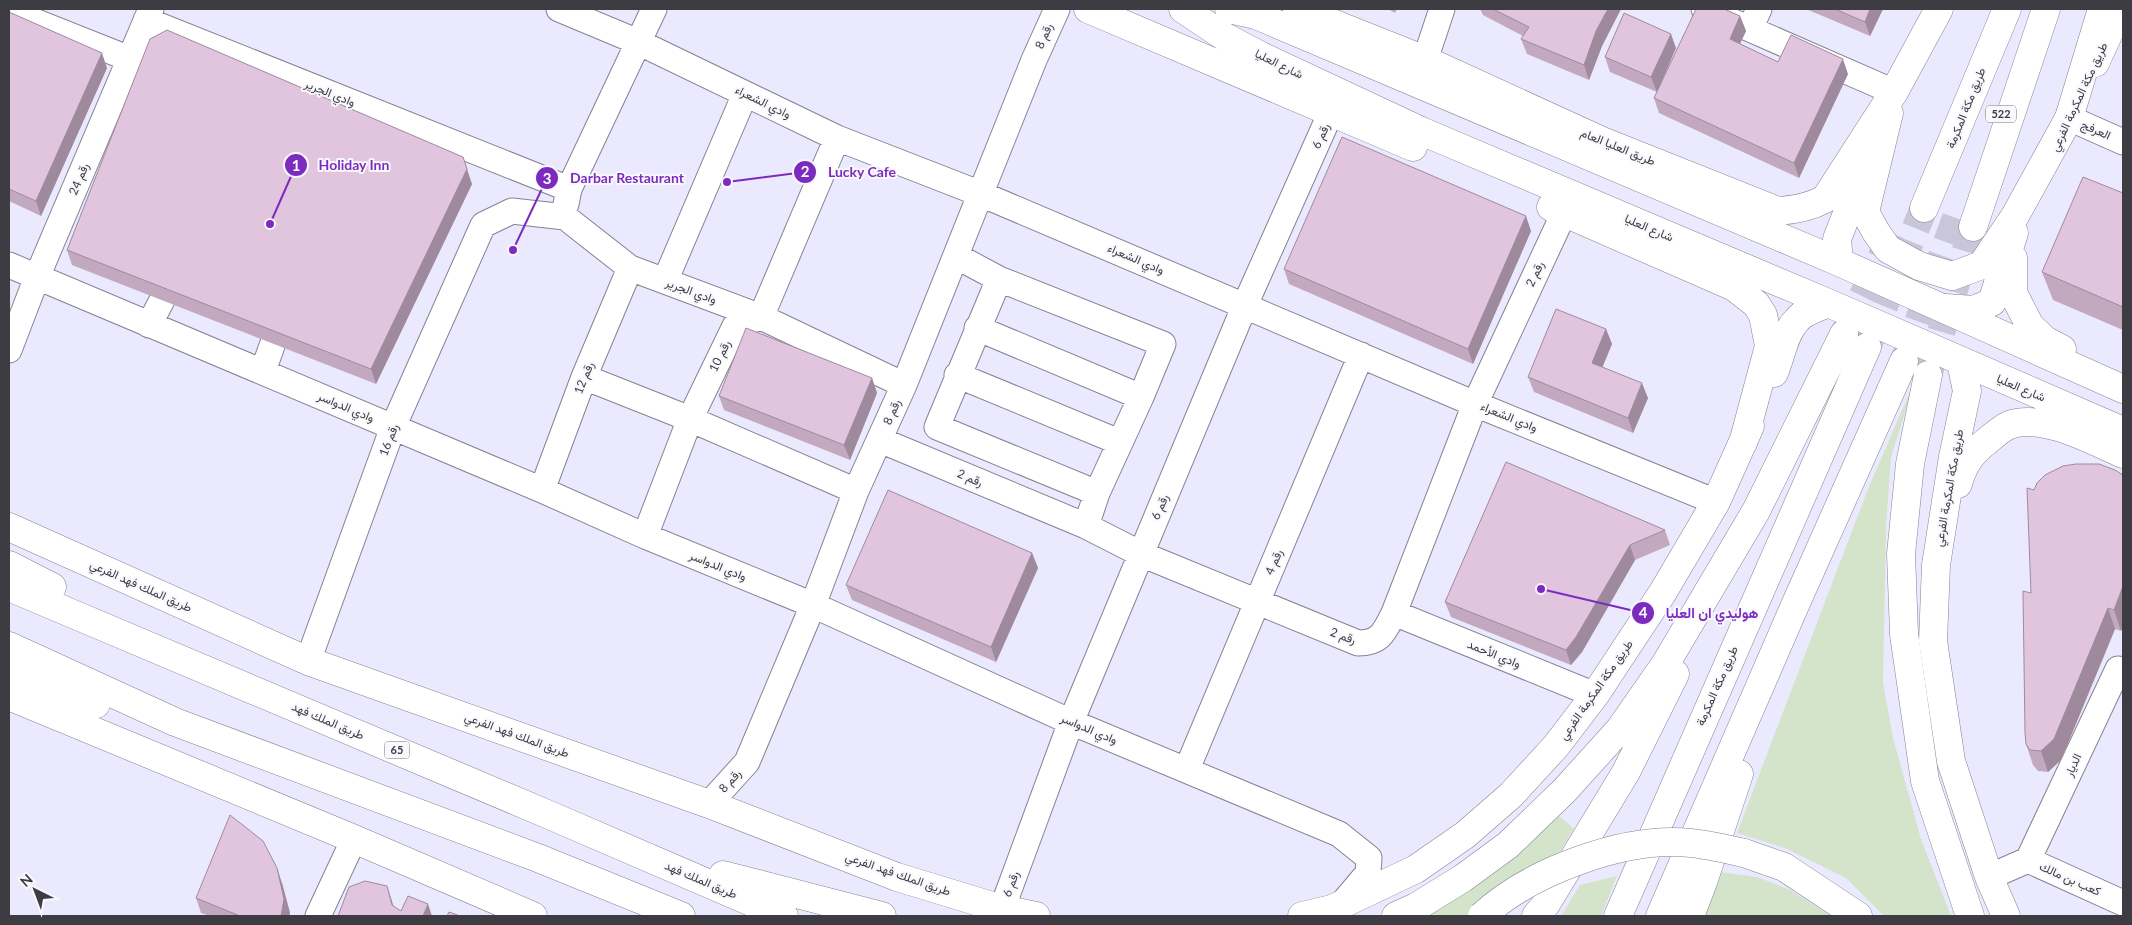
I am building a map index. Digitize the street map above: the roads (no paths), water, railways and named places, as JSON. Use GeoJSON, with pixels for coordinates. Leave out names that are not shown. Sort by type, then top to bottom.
{"type":"FeatureCollection","features":[{"type":"Feature","properties":{"kind":"main road"},"geometry":{"type":"LineString","coordinates":[[1088,9],[1332,112],[1734,287],[1756,304],[1763,315],[1769,346],[1743,443]]}},
{"type":"Feature","properties":{"kind":"main road","name":"شارع العليا"},"geometry":{"type":"LineString","coordinates":[[1183,9],[1225,37],[1260,56],[1421,131],[1828,303],[2123,432]]}},
{"type":"Feature","properties":{"kind":"main road"},"geometry":{"type":"LineString","coordinates":[[1229,9],[1256,16],[1839,262],[2123,389]]}},
{"type":"Feature","properties":{"kind":"main road","name":"طريق العليا العام"},"geometry":{"type":"LineString","coordinates":[[1297,9],[1425,60],[1602,141],[1778,211],[1795,210],[1810,206],[1826,198],[1894,92]]}},
{"type":"Feature","properties":{"kind":"main road"},"geometry":{"type":"LineString","coordinates":[[1839,262],[1837,239],[1894,92],[1930,9]]}},
{"type":"Feature","properties":{"kind":"main road"},"geometry":{"type":"LineString","coordinates":[[1939,9],[1894,92],[1865,212],[1888,250],[1919,266],[1952,276],[1982,265],[2015,216],[2069,118],[2102,9]]}},
{"type":"Feature","properties":{"kind":"main road"},"geometry":{"type":"LineString","coordinates":[[1917,205],[2006,9]]}},
{"type":"Feature","properties":{"kind":"main road","name":"522"},"geometry":{"type":"LineString","coordinates":[[1964,223],[2046,9]]}},
{"type":"Feature","properties":{"kind":"main road","name":"طريق مكة المكرمة الفرعي"},"geometry":{"type":"LineString","coordinates":[[1940,308],[1974,310],[1992,302],[2014,235],[2120,9]]}},
{"type":"Feature","properties":{"kind":"main road"},"geometry":{"type":"LineString","coordinates":[[2014,235],[2013,293],[2030,326],[2046,340],[2066,351],[2123,375]]}},
{"type":"Feature","properties":{"kind":"main road","name":"طريق مكة المكرمة الفرعي"},"geometry":{"type":"LineString","coordinates":[[1341,904],[1416,869],[1465,836],[1511,795],[1556,746],[1595,695],[1663,592],[1716,502],[1778,362],[1788,335],[1797,320],[1808,312],[1828,303]]}},
{"type":"Feature","properties":{"kind":"main road","name":"طريق مكة المكرمة"},"geometry":{"type":"LineString","coordinates":[[1618,916],[1705,713],[1855,340],[1756,512]]}},
{"type":"Feature","properties":{"kind":"main road"},"geometry":{"type":"LineString","coordinates":[[1660,916],[1904,361]]}},
{"type":"Feature","properties":{"kind":"main road","name":"طريق مكة المكرمة الفرعي"},"geometry":{"type":"LineString","coordinates":[[1961,362],[1967,391],[1953,456],[1936,565],[1933,641],[1951,761],[1989,877]]}},
{"type":"Feature","properties":{"kind":"main road"},"geometry":{"type":"LineString","coordinates":[[1928,376],[1910,464],[1901,554],[1904,634],[1925,781],[1970,916]]}},
{"type":"Feature","properties":{"kind":"main road"},"geometry":{"type":"LineString","coordinates":[[1936,565],[1966,460],[1977,448],[2010,425],[2037,422],[2072,432],[2123,454]]}},
{"type":"Feature","properties":{"kind":"main road"},"geometry":{"type":"LineString","coordinates":[[1396,916],[1416,907],[1463,878],[1508,845],[1565,790],[1620,729],[1666,663],[1756,512]]}},
{"type":"Feature","properties":{"kind":"main road"},"geometry":{"type":"LineString","coordinates":[[1536,916],[1546,904],[1626,772],[1756,512]]}},
{"type":"Feature","properties":{"kind":"main road","name":"طريق الملك فهد الفرعي"},"geometry":{"type":"LineString","coordinates":[[9,528],[308,661],[709,804],[897,877],[1002,909],[1036,916]]}},
{"type":"Feature","properties":{"kind":"main road"},"geometry":{"type":"LineString","coordinates":[[9,565],[72,597],[125,634]]}},
{"type":"Feature","properties":{"kind":"main road","name":"طريق الملك فهد"},"geometry":{"type":"LineString","coordinates":[[9,587],[125,634],[784,916]]}},
{"type":"Feature","properties":{"kind":"main road"},"geometry":{"type":"LineString","coordinates":[[1690,916],[1796,603]]}},
{"type":"Feature","properties":{"kind":"main road"},"geometry":{"type":"LineString","coordinates":[[9,646],[175,722],[538,858],[681,916]]}},
{"type":"Feature","properties":{"kind":"main road"},"geometry":{"type":"LineString","coordinates":[[9,670],[116,712],[175,722]]}},
{"type":"Feature","properties":{"kind":"main road"},"geometry":{"type":"LineString","coordinates":[[9,696],[354,839],[533,916]]}},
{"type":"Feature","properties":{"kind":"main road"},"geometry":{"type":"LineString","coordinates":[[547,814],[704,870],[882,916]]}},
{"type":"Feature","properties":{"kind":"main road"},"geometry":{"type":"LineString","coordinates":[[1482,916],[1512,894],[1568,864],[1619,849],[1662,843],[1690,843],[1744,853],[1784,867],[1858,916]]}},
{"type":"Feature","properties":{"kind":"main road"},"geometry":{"type":"LineString","coordinates":[[538,858],[644,916]]}},
{"type":"Feature","properties":{"kind":"main road"},"geometry":{"type":"LineString","coordinates":[[1989,877],[2006,916]]}},
{"type":"Feature","properties":{"kind":"main road"},"geometry":{"type":"LineString","coordinates":[[1302,916],[1332,909],[1341,904]]}},
{"type":"Feature","properties":{"kind":"street","name":"وادي الشعراء"},"geometry":{"type":"LineString","coordinates":[[559,9],[638,42],[837,138],[981,194],[1245,304],[1476,404],[1716,502]]}},
{"type":"Feature","properties":{"kind":"street"},"geometry":{"type":"LineString","coordinates":[[565,217],[569,189],[654,9]]}},
{"type":"Feature","properties":{"kind":"street","name":"رقم 8"},"geometry":{"type":"LineString","coordinates":[[709,804],[747,762],[812,605],[856,491],[904,385],[1057,9]]}},
{"type":"Feature","properties":{"kind":"street"},"geometry":{"type":"LineString","coordinates":[[1425,60],[1442,9]]}},
{"type":"Feature","properties":{"kind":"street"},"geometry":{"type":"LineString","coordinates":[[1704,9],[1755,19],[1894,92]]}},
{"type":"Feature","properties":{"kind":"street"},"geometry":{"type":"LineString","coordinates":[[9,11],[130,59]]}},
{"type":"Feature","properties":{"kind":"street","name":"رقم 24"},"geometry":{"type":"LineString","coordinates":[[9,350],[36,277],[149,14]]}},
{"type":"Feature","properties":{"kind":"street","name":"وادي الجرير"},"geometry":{"type":"LineString","coordinates":[[149,14],[569,189]]}},
{"type":"Feature","properties":{"kind":"street"},"geometry":{"type":"LineString","coordinates":[[665,281],[745,94]]}},
{"type":"Feature","properties":{"kind":"street","name":"رقم 6"},"geometry":{"type":"LineString","coordinates":[[1002,909],[1071,722],[1245,304],[1332,112]]}},
{"type":"Feature","properties":{"kind":"street","name":"العرفج"},"geometry":{"type":"LineString","coordinates":[[2069,118],[2123,142]]}},
{"type":"Feature","properties":{"kind":"street"},"geometry":{"type":"LineString","coordinates":[[761,317],[837,138]]}},
{"type":"Feature","properties":{"kind":"street","name":"رقم 16"},"geometry":{"type":"LineString","coordinates":[[308,661],[393,427],[483,225],[512,211],[565,217]]}},
{"type":"Feature","properties":{"kind":"street","name":"رقم 2"},"geometry":{"type":"LineString","coordinates":[[880,440],[1086,526],[1141,554],[1358,643],[1370,643],[1382,635],[1394,613],[1476,404],[1564,213]]}},
{"type":"Feature","properties":{"kind":"street","name":"وادي الجرير"},"geometry":{"type":"LineString","coordinates":[[565,217],[630,268],[761,317],[904,385]]}},
{"type":"Feature","properties":{"kind":"street"},"geometry":{"type":"LineString","coordinates":[[956,256],[999,279],[1162,344],[1141,397],[1097,493],[1086,526]]}},
{"type":"Feature","properties":{"kind":"street","name":"وادي الدواسر"},"geometry":{"type":"LineString","coordinates":[[9,265],[263,371],[645,536],[812,605],[1071,722],[1339,834],[1369,858],[1368,873],[1341,904]]}},
{"type":"Feature","properties":{"kind":"street","name":"رقم 12"},"geometry":{"type":"LineString","coordinates":[[542,490],[584,377],[630,268]]}},
{"type":"Feature","properties":{"kind":"street"},"geometry":{"type":"LineString","coordinates":[[149,325],[172,281],[196,272]]}},
{"type":"Feature","properties":{"kind":"street"},"geometry":{"type":"LineString","coordinates":[[999,279],[937,427],[1097,493]]}},
{"type":"Feature","properties":{"kind":"street"},"geometry":{"type":"LineString","coordinates":[[263,371],[273,313],[288,298],[284,290]]}},
{"type":"Feature","properties":{"kind":"street","name":"رقم 10"},"geometry":{"type":"LineString","coordinates":[[645,536],[690,419],[735,326],[761,317]]}},
{"type":"Feature","properties":{"kind":"street"},"geometry":{"type":"LineString","coordinates":[[977,328],[1141,397]]}},
{"type":"Feature","properties":{"kind":"street","name":"رقم 4"},"geometry":{"type":"LineString","coordinates":[[1187,769],[1361,355]]}},
{"type":"Feature","properties":{"kind":"street"},"geometry":{"type":"LineString","coordinates":[[958,375],[1119,442]]}},
{"type":"Feature","properties":{"kind":"street"},"geometry":{"type":"LineString","coordinates":[[584,377],[690,419],[856,491]]}},
{"type":"Feature","properties":{"kind":"street","name":"وادي الأحمد"},"geometry":{"type":"LineString","coordinates":[[1394,613],[1595,695]]}},
{"type":"Feature","properties":{"kind":"street","name":"الديار"},"geometry":{"type":"LineString","coordinates":[[2028,860],[2120,670]]}},
{"type":"Feature","properties":{"kind":"street"},"geometry":{"type":"LineString","coordinates":[[318,916],[354,839]]}},
{"type":"Feature","properties":{"kind":"street","name":"كعب بن مالك"},"geometry":{"type":"LineString","coordinates":[[1989,877],[2028,860],[2123,903]]}},
{"type":"Feature","properties":{"kind":"tunnel"},"geometry":{"type":"LineString","coordinates":[[1868,345],[1924,208]]}},
{"type":"Feature","properties":{"kind":"tunnel"},"geometry":{"type":"LineString","coordinates":[[1904,361],[1956,218]]}},
{"type":"Feature","properties":{"kind":"tunnel"},"geometry":{"type":"LineString","coordinates":[[1929,372],[1973,227]]}},
{"type":"Feature","properties":{"kind":"tunnel"},"geometry":{"type":"LineString","coordinates":[[1844,334],[1896,228]]}},
{"type":"Feature","properties":{"kind":"place","name":"Lucky Cafe"},"geometry":{"type":"Point","coordinates":[727,182]}},
{"type":"Feature","properties":{"kind":"place","name":"Holiday Inn"},"geometry":{"type":"Point","coordinates":[270,224]}},
{"type":"Feature","properties":{"kind":"place","name":"Darbar Restaurant"},"geometry":{"type":"Point","coordinates":[513,250]}},
{"type":"Feature","properties":{"kind":"place","name":"هوليدي ان العليا"},"geometry":{"type":"Point","coordinates":[1541,589]}}]}
